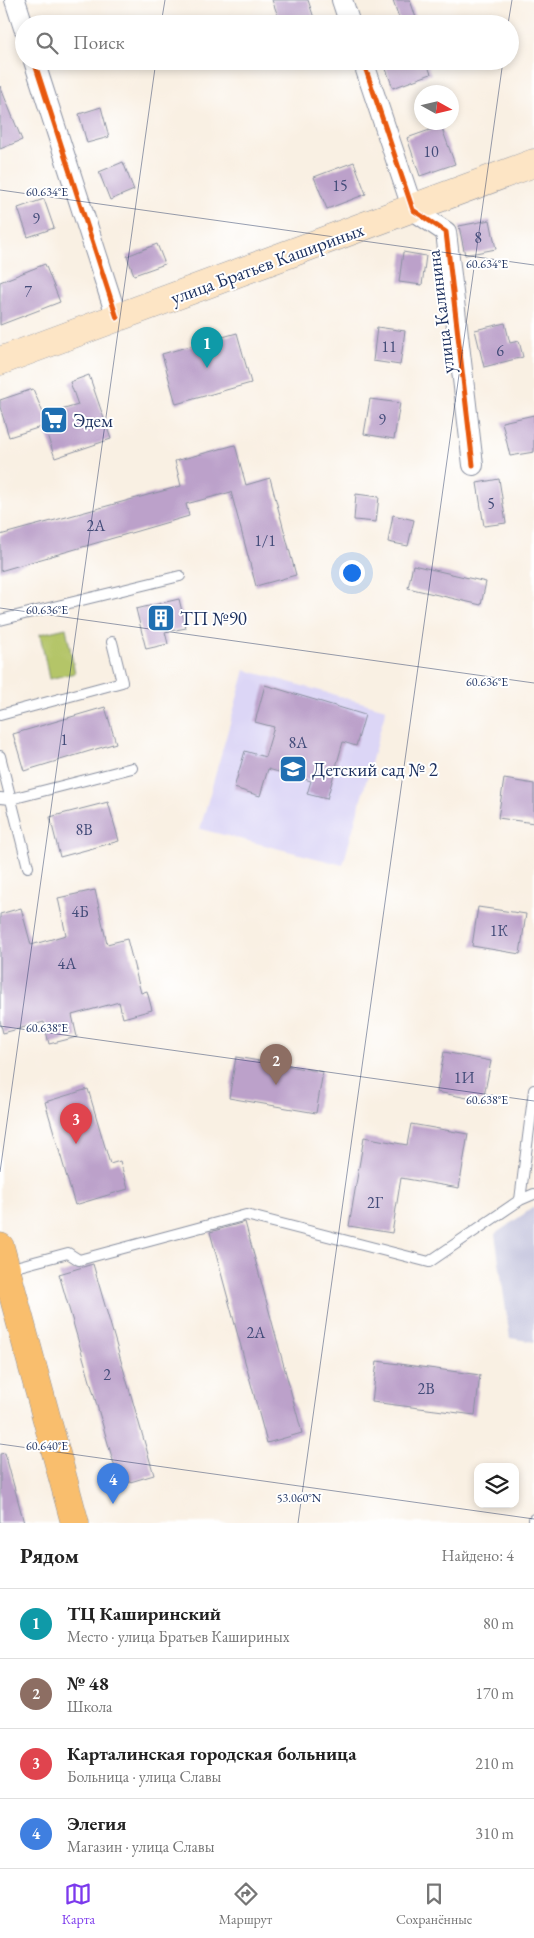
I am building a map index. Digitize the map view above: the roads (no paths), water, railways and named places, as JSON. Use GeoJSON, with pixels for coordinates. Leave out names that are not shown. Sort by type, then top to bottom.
{"type":"FeatureCollection","features":[{"type":"Feature","properties":{"kind":"main road","name":"улица Братьев Кашириных"},"geometry":{"type":"LineString","coordinates":[[0,361],[414,210],[534,163]]}},
{"type":"Feature","properties":{"kind":"main road"},"geometry":{"type":"LineString","coordinates":[[2,1254],[75,1523]]}},
{"type":"Feature","properties":{"kind":"street"},"geometry":{"type":"LineString","coordinates":[[15,0],[20,15]]}},
{"type":"Feature","properties":{"kind":"street"},"geometry":{"type":"LineString","coordinates":[[342,0],[347,15]]}},
{"type":"Feature","properties":{"kind":"street"},"geometry":{"type":"LineString","coordinates":[[37,70],[117,318]]}},
{"type":"Feature","properties":{"kind":"street"},"geometry":{"type":"LineString","coordinates":[[366,70],[414,210]]}},
{"type":"Feature","properties":{"kind":"street","name":"улица Калинина"},"geometry":{"type":"LineString","coordinates":[[414,210],[446,232],[473,465]]}},
{"type":"Feature","properties":{"kind":"lane"},"geometry":{"type":"LineString","coordinates":[[0,620],[180,576]]}},
{"type":"Feature","properties":{"kind":"lane"},"geometry":{"type":"LineString","coordinates":[[0,715],[122,682],[112,642]]}},
{"type":"Feature","properties":{"kind":"lane"},"geometry":{"type":"LineString","coordinates":[[0,756],[28,867]]}},
{"type":"Feature","properties":{"kind":"lane"},"geometry":{"type":"LineString","coordinates":[[0,798],[11,800],[132,768]]}},
{"type":"Feature","properties":{"kind":"lane"},"geometry":{"type":"LineString","coordinates":[[520,1200],[534,1090]]}},
{"type":"Feature","properties":{"kind":"lane"},"geometry":{"type":"LineString","coordinates":[[2,1254],[68,1253],[78,1260],[246,1215],[429,1262],[520,1200],[534,1194]]}},
{"type":"Feature","properties":{"kind":"place","name":"ТЦ Каширинский"},"geometry":{"type":"Point","coordinates":[207,368]}},
{"type":"Feature","properties":{"kind":"place","name":"Эдем"},"geometry":{"type":"Point","coordinates":[54,420]}},
{"type":"Feature","properties":{"kind":"place","name":"ТП №90"},"geometry":{"type":"Point","coordinates":[161,618]}},
{"type":"Feature","properties":{"kind":"place","name":"Детский сад № 2"},"geometry":{"type":"Point","coordinates":[293,769]}},
{"type":"Feature","properties":{"kind":"place","name":"№ 48"},"geometry":{"type":"Point","coordinates":[276,1085]}},
{"type":"Feature","properties":{"kind":"place","name":"Карталинская городская больница"},"geometry":{"type":"Point","coordinates":[76,1144]}},
{"type":"Feature","properties":{"kind":"place","name":"Элегия"},"geometry":{"type":"Point","coordinates":[113,1504]}}]}
